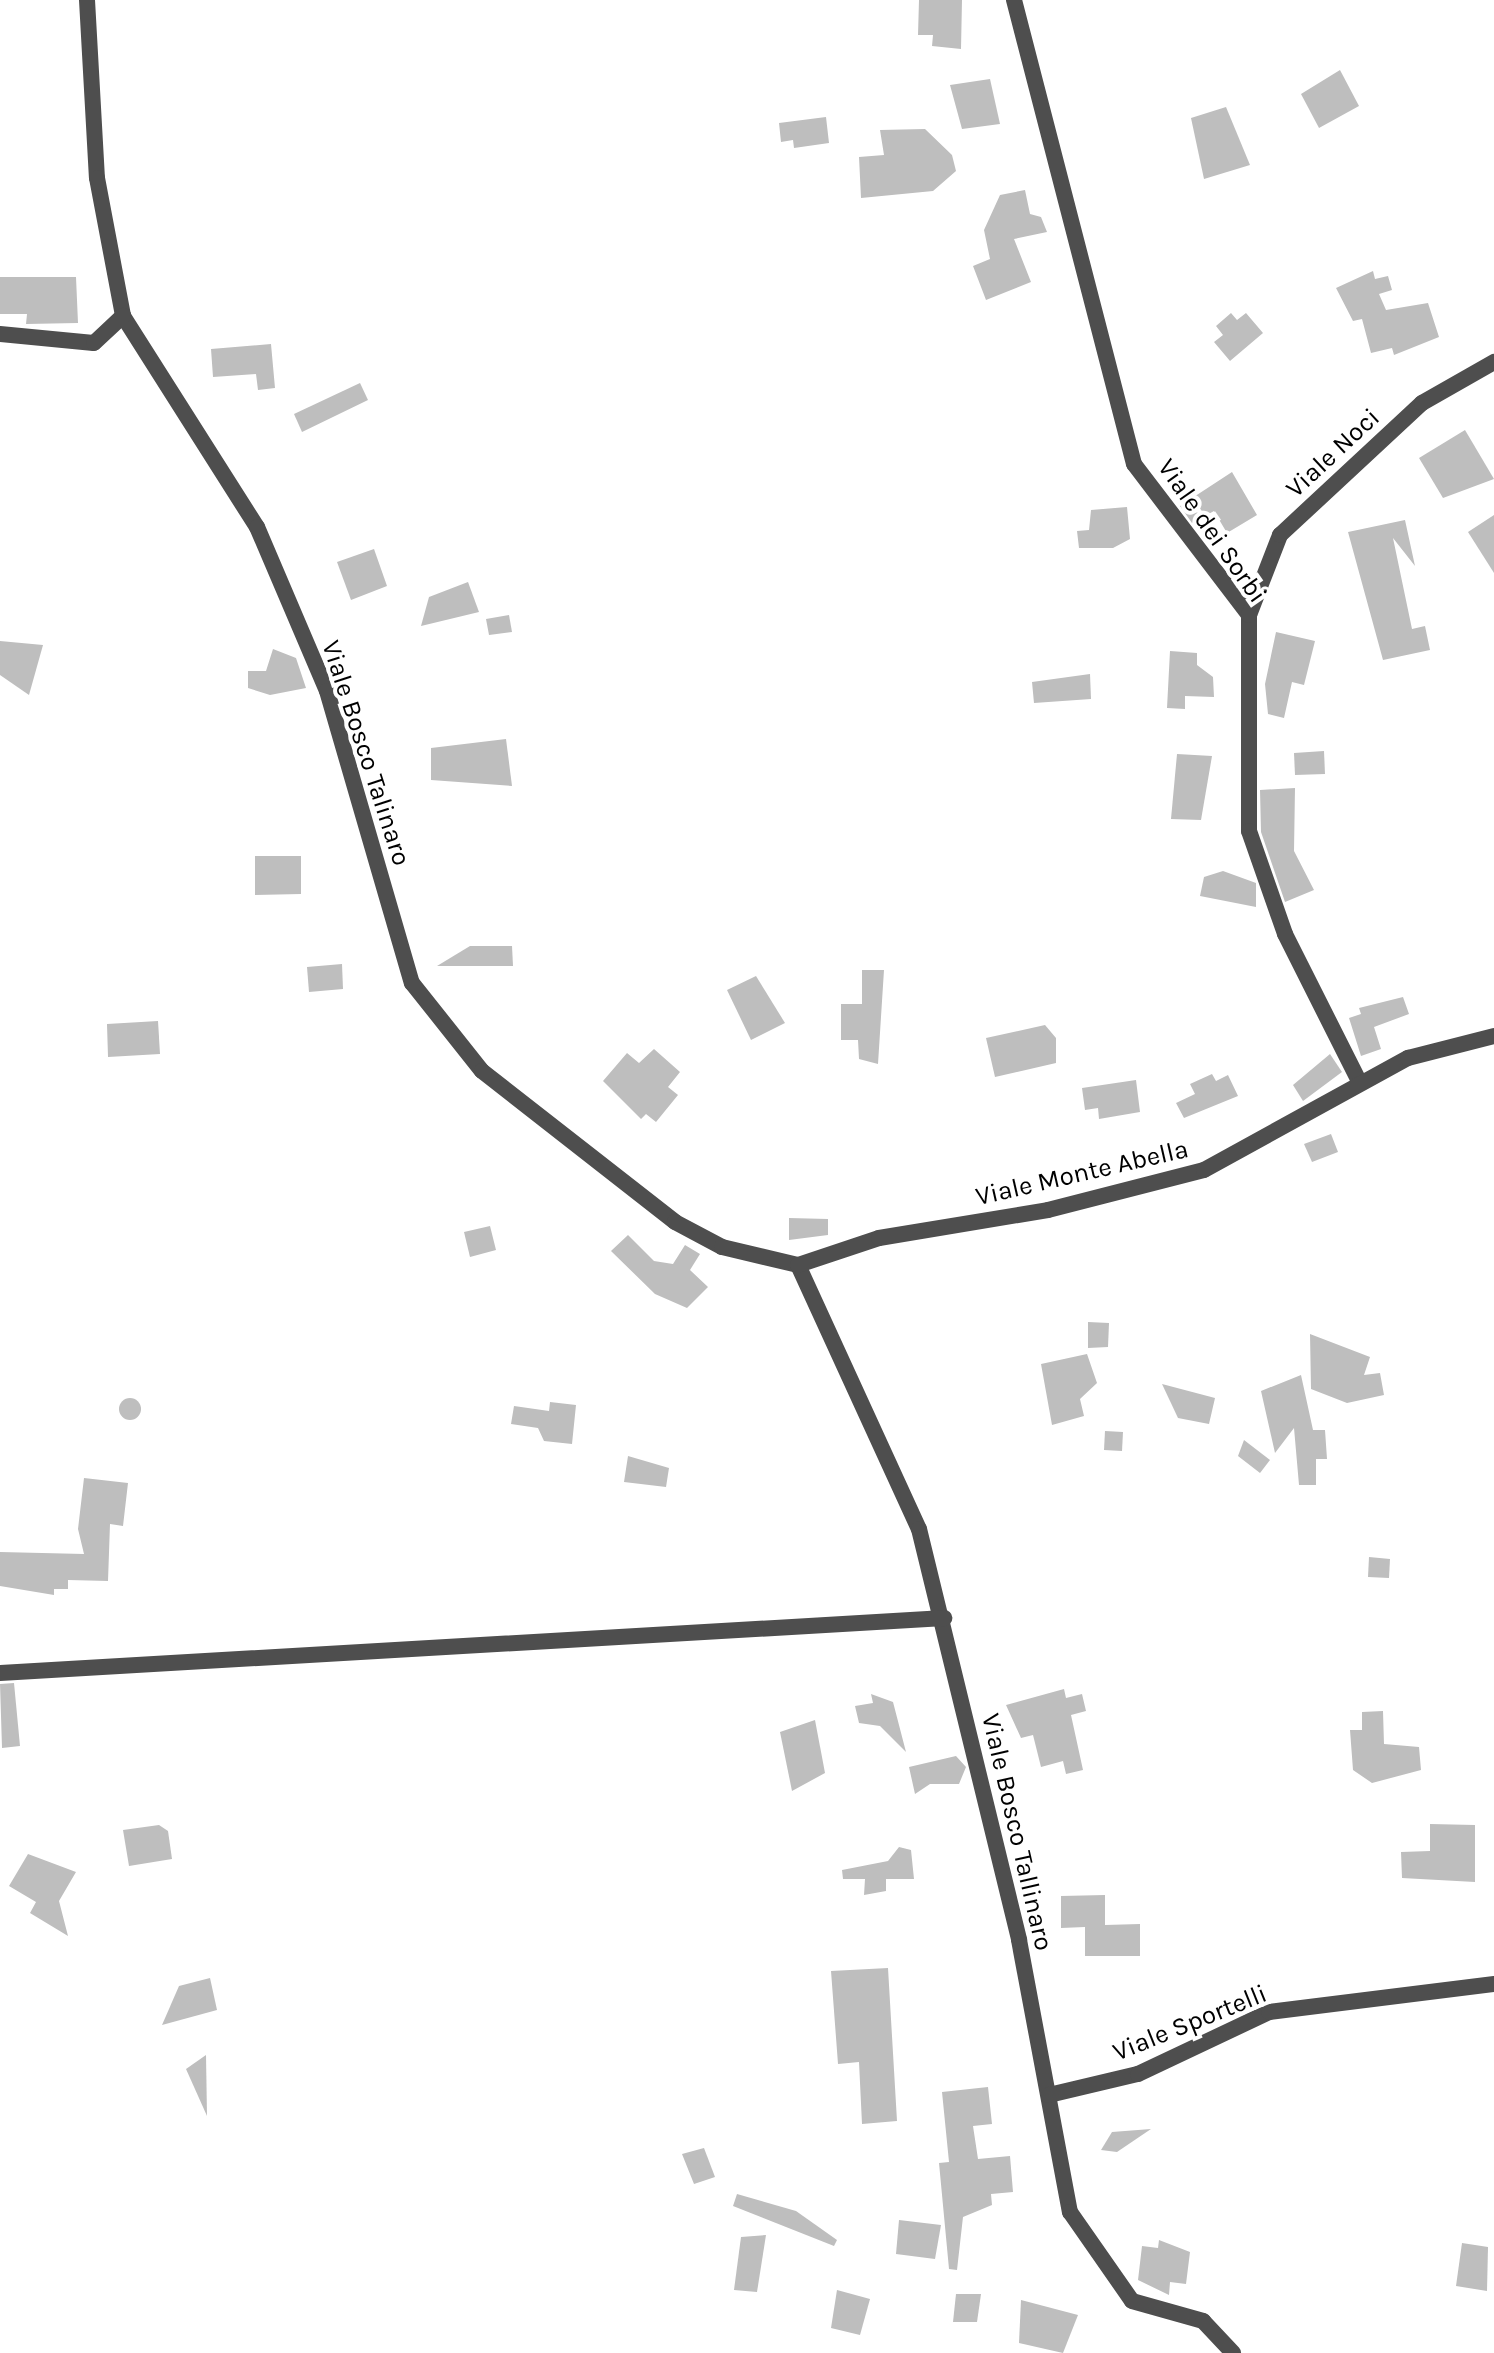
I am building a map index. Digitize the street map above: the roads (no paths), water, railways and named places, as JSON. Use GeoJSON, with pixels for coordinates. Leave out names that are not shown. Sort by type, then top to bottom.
{"type":"FeatureCollection","features":[{"type":"Feature","properties":{"kind":"street","name":"Viale Bosco Talinaro"},"geometry":{"type":"LineString","coordinates":[[87,0],[97,178],[123,316],[257,527],[327,691],[412,983],[482,1071],[675,1222],[722,1247],[798,1265]]}},
{"type":"Feature","properties":{"kind":"street","name":"Viale dei Sorbi"},"geometry":{"type":"LineString","coordinates":[[1014,0],[1134,464],[1249,615],[1249,831],[1285,934],[1360,1083]]}},
{"type":"Feature","properties":{"kind":"street"},"geometry":{"type":"LineString","coordinates":[[0,334],[94,343],[123,316]]}},
{"type":"Feature","properties":{"kind":"street","name":"Viale Noci"},"geometry":{"type":"LineString","coordinates":[[1249,615],[1280,535],[1422,403],[1494,362]]}},
{"type":"Feature","properties":{"kind":"street","name":"Viale Monte Abella"},"geometry":{"type":"LineString","coordinates":[[798,1265],[879,1238],[1048,1210],[1204,1170],[1408,1058],[1494,1036]]}},
{"type":"Feature","properties":{"kind":"street","name":"Viale Bosco Tallinaro"},"geometry":{"type":"LineString","coordinates":[[798,1265],[919,1529],[944,1618],[1049,2095],[1070,2212],[1132,2301],[1203,2321],[1233,2353]]}},
{"type":"Feature","properties":{"kind":"street"},"geometry":{"type":"LineString","coordinates":[[0,1673],[944,1618]]}},
{"type":"Feature","properties":{"kind":"street","name":"Viale Sportelli"},"geometry":{"type":"LineString","coordinates":[[1049,2095],[1138,2074],[1269,2012],[1494,1984]]}}]}
